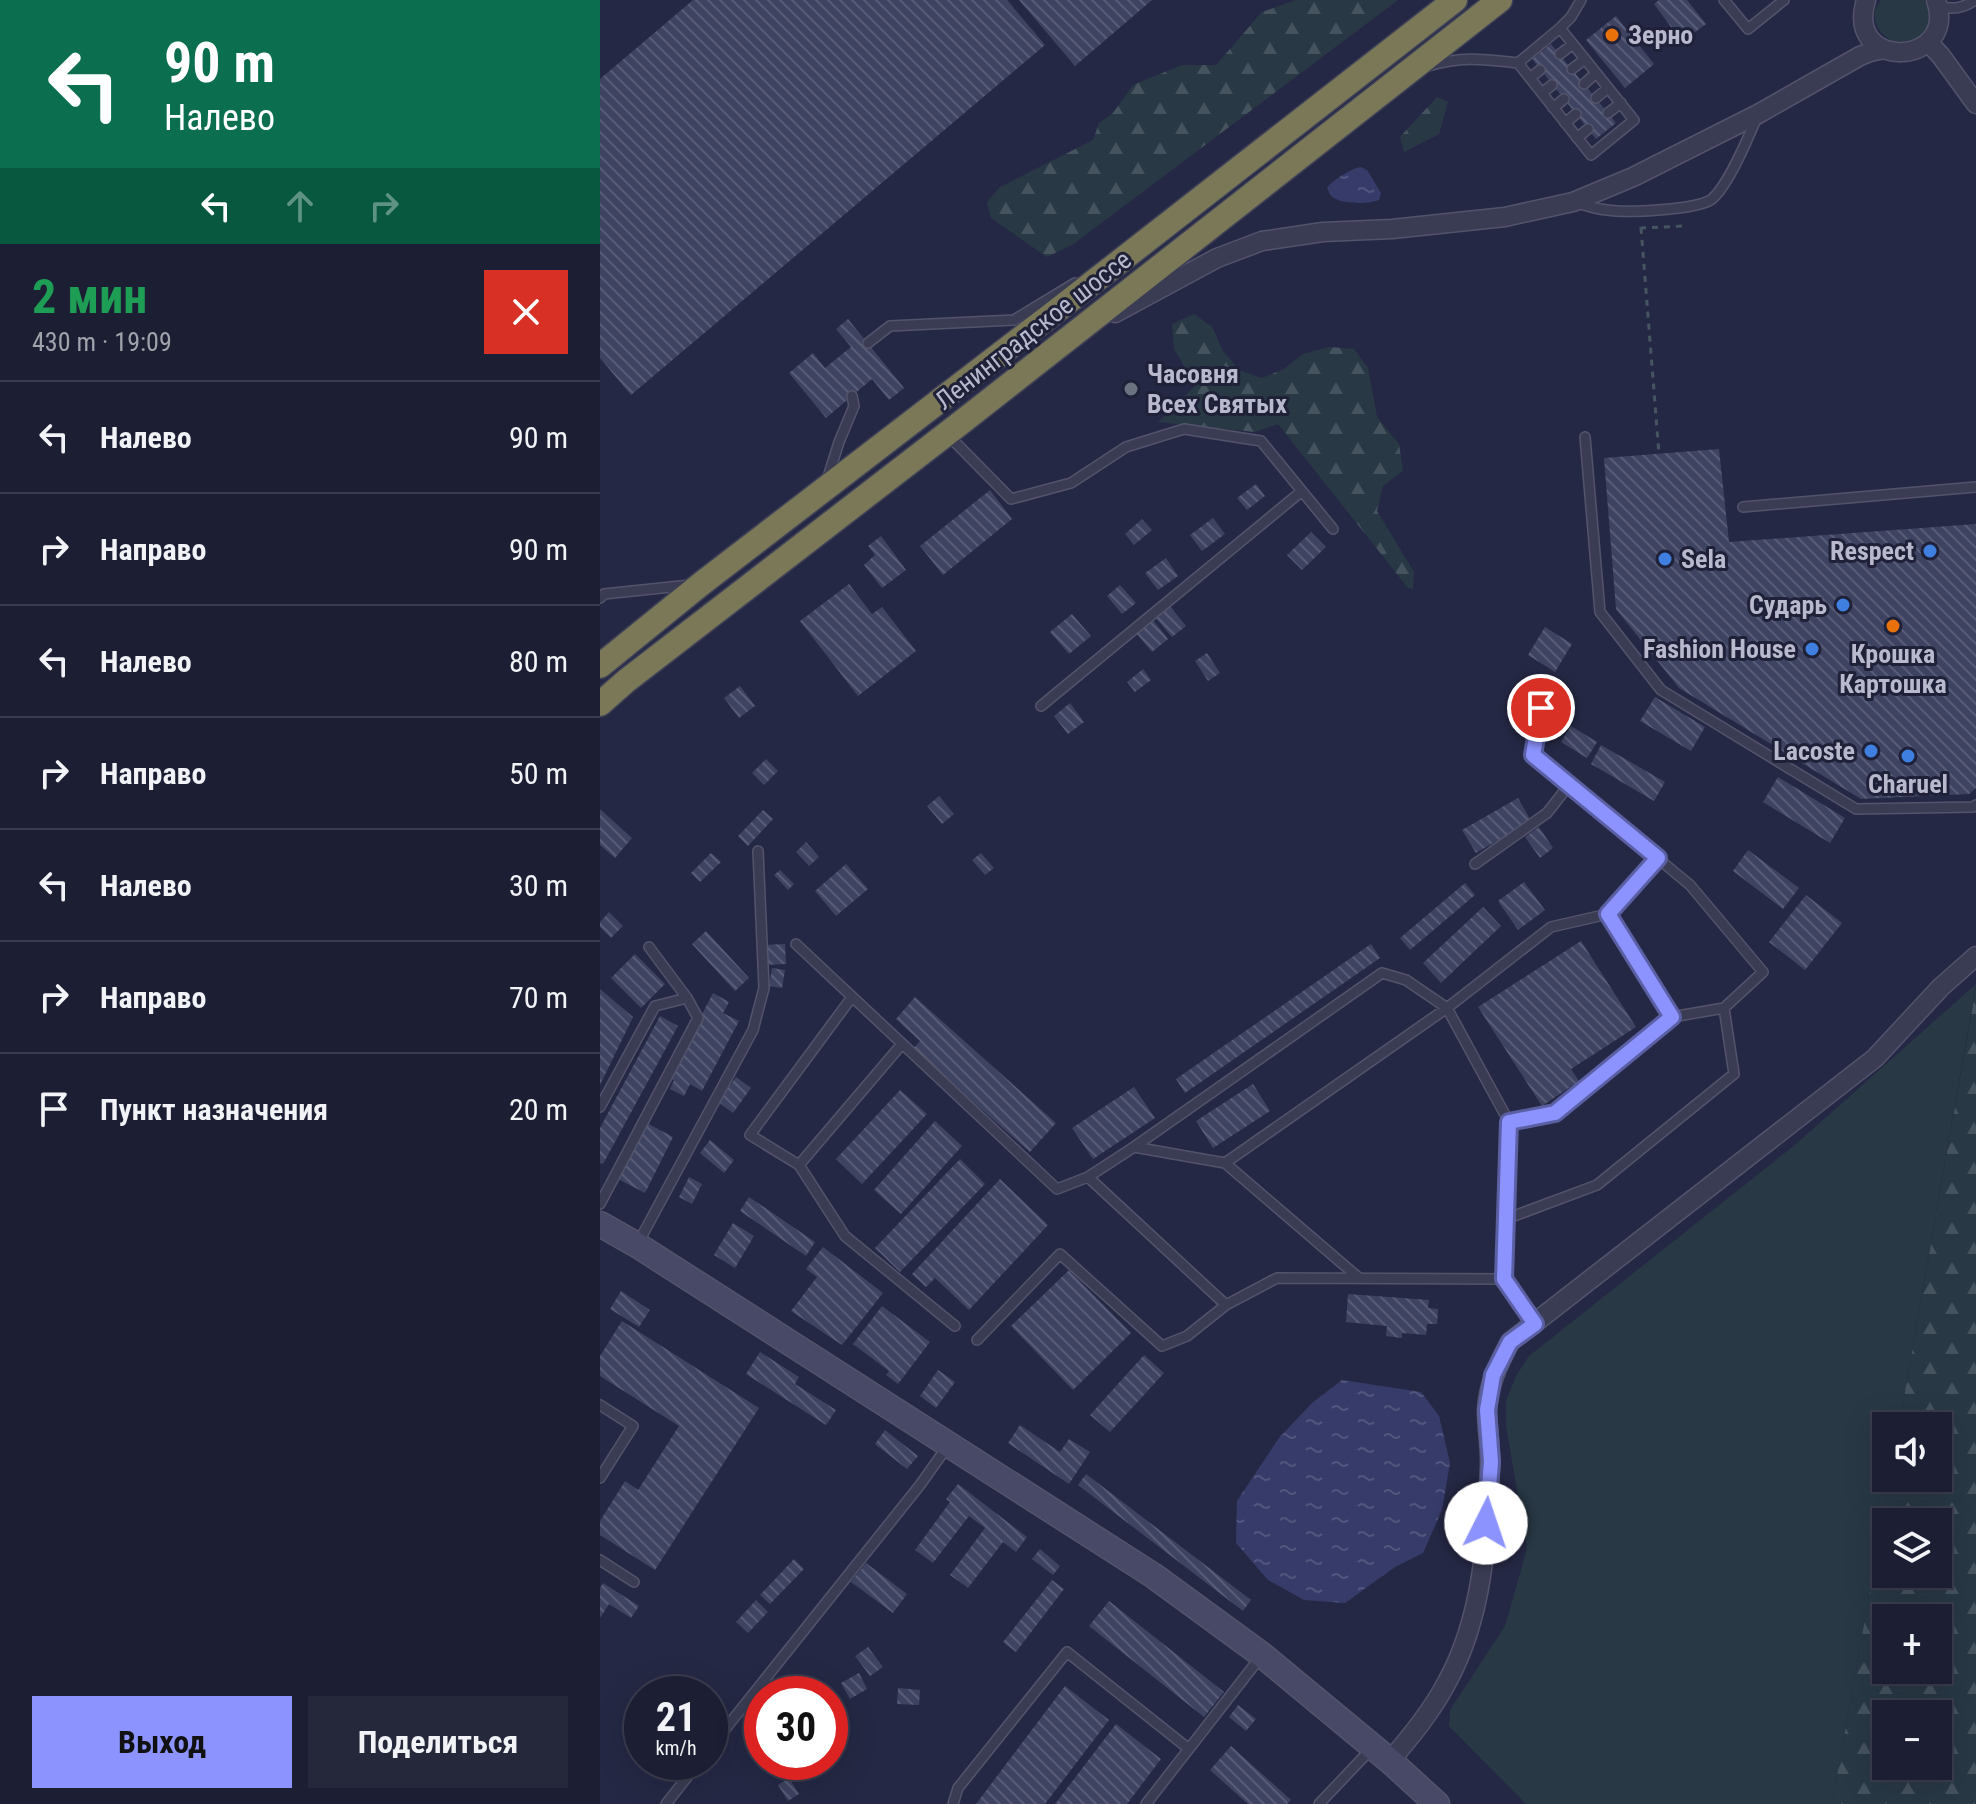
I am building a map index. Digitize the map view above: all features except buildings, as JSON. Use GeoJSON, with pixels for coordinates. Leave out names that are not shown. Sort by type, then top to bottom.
{"type":"FeatureCollection","features":[{"type":"Feature","properties":{"kind":"highway","name":"Ленинградское шоссе"},"geometry":{"type":"LineString","coordinates":[[600,666],[820,491],[1455,0]]}},
{"type":"Feature","properties":{"kind":"highway","name":"Ленинградское шоссе"},"geometry":{"type":"LineString","coordinates":[[600,704],[1500,0]]}},
{"type":"Feature","properties":{"kind":"main road"},"geometry":{"type":"LineString","coordinates":[[600,1224],[1154,1576],[1262,1655],[1437,1804]]}},
{"type":"Feature","properties":{"kind":"street"},"geometry":{"type":"LineString","coordinates":[[1866,0],[1863,20],[1869,37],[1884,49],[1902,54],[1920,48],[1933,37],[1938,22],[1937,3]]}},
{"type":"Feature","properties":{"kind":"street"},"geometry":{"type":"LineString","coordinates":[[1928,42],[1976,104]]}},
{"type":"Feature","properties":{"kind":"street"},"geometry":{"type":"LineString","coordinates":[[1071,336],[1217,258],[1262,241],[1323,232],[1392,229],[1505,217],[1573,202],[1633,177],[1758,114],[1860,56],[1884,49]]}},
{"type":"Feature","properties":{"kind":"street"},"geometry":{"type":"LineString","coordinates":[[1381,1754],[1423,1721],[1448,1681],[1467,1637],[1480,1585],[1486,1523],[1491,1462],[1487,1410],[1493,1375],[1510,1342],[1875,1058],[1941,987],[1976,956]]}},
{"type":"Feature","properties":{"kind":"lane"},"geometry":{"type":"LineString","coordinates":[[1518,63],[1560,28],[1581,0]]}},
{"type":"Feature","properties":{"kind":"lane"},"geometry":{"type":"LineString","coordinates":[[1724,0],[1748,29],[1784,0]]}},
{"type":"Feature","properties":{"kind":"lane"},"geometry":{"type":"LineString","coordinates":[[1937,3],[1957,9],[1975,0]]}},
{"type":"Feature","properties":{"kind":"lane"},"geometry":{"type":"LineString","coordinates":[[1406,74],[1458,58],[1518,63],[1591,155],[1634,120],[1560,28]]}},
{"type":"Feature","properties":{"kind":"lane"},"geometry":{"type":"LineString","coordinates":[[1560,54],[1573,44]]}},
{"type":"Feature","properties":{"kind":"lane"},"geometry":{"type":"LineString","coordinates":[[1572,69],[1585,59]]}},
{"type":"Feature","properties":{"kind":"lane"},"geometry":{"type":"LineString","coordinates":[[1530,78],[1540,70]]}},
{"type":"Feature","properties":{"kind":"lane"},"geometry":{"type":"LineString","coordinates":[[1584,84],[1596,73]]}},
{"type":"Feature","properties":{"kind":"lane"},"geometry":{"type":"LineString","coordinates":[[1542,93],[1552,85]]}},
{"type":"Feature","properties":{"kind":"lane"},"geometry":{"type":"LineString","coordinates":[[1596,98],[1608,88]]}},
{"type":"Feature","properties":{"kind":"lane"},"geometry":{"type":"LineString","coordinates":[[1553,108],[1564,99]]}},
{"type":"Feature","properties":{"kind":"lane"},"geometry":{"type":"LineString","coordinates":[[1608,113],[1621,103]]}},
{"type":"Feature","properties":{"kind":"lane"},"geometry":{"type":"LineString","coordinates":[[1565,123],[1576,114]]}},
{"type":"Feature","properties":{"kind":"lane"},"geometry":{"type":"LineString","coordinates":[[1573,202],[1607,211],[1698,206],[1719,191],[1743,150],[1758,114]]}},
{"type":"Feature","properties":{"kind":"lane"},"geometry":{"type":"LineString","coordinates":[[1577,138],[1588,129]]}},
{"type":"Feature","properties":{"kind":"lane"},"geometry":{"type":"LineString","coordinates":[[868,343],[890,326],[1014,320],[1170,223]]}},
{"type":"Feature","properties":{"kind":"lane"},"geometry":{"type":"LineString","coordinates":[[820,491],[854,406],[852,396]]}},
{"type":"Feature","properties":{"kind":"lane"},"geometry":{"type":"LineString","coordinates":[[947,434],[1011,499],[1071,483],[1126,447],[1184,429],[1261,441],[1333,529]]}},
{"type":"Feature","properties":{"kind":"lane"},"geometry":{"type":"LineString","coordinates":[[1585,437],[1600,612],[1661,690],[1856,809],[1976,805]]}},
{"type":"Feature","properties":{"kind":"lane"},"geometry":{"type":"LineString","coordinates":[[1743,507],[1976,487]]}},
{"type":"Feature","properties":{"kind":"lane"},"geometry":{"type":"LineString","coordinates":[[1041,706],[1302,491]]}},
{"type":"Feature","properties":{"kind":"lane"},"geometry":{"type":"LineString","coordinates":[[600,598],[604,594],[701,584]]}},
{"type":"Feature","properties":{"kind":"lane"},"geometry":{"type":"LineString","coordinates":[[1509,1122],[1555,1113],[1672,1017],[1724,1008],[1763,972],[1690,885],[1533,755],[1546,682]]}},
{"type":"Feature","properties":{"kind":"lane"},"geometry":{"type":"LineString","coordinates":[[1475,864],[1547,813],[1569,785]]}},
{"type":"Feature","properties":{"kind":"lane"},"geometry":{"type":"LineString","coordinates":[[637,1245],[753,1030],[764,988],[758,851]]}},
{"type":"Feature","properties":{"kind":"lane"},"geometry":{"type":"LineString","coordinates":[[1225,1163],[1447,1008],[1551,927],[1608,914],[1658,858]]}},
{"type":"Feature","properties":{"kind":"lane"},"geometry":{"type":"LineString","coordinates":[[1608,914],[1672,1017]]}},
{"type":"Feature","properties":{"kind":"lane"},"geometry":{"type":"LineString","coordinates":[[796,944],[1057,1189],[1088,1177],[1134,1147],[1382,973],[1406,980],[1447,1008],[1509,1122],[1504,1279],[1535,1324]]}},
{"type":"Feature","properties":{"kind":"lane"},"geometry":{"type":"LineString","coordinates":[[600,1204],[698,1018],[649,947]]}},
{"type":"Feature","properties":{"kind":"lane"},"geometry":{"type":"LineString","coordinates":[[852,997],[750,1135],[799,1165],[845,1236],[955,1326]]}},
{"type":"Feature","properties":{"kind":"lane"},"geometry":{"type":"LineString","coordinates":[[600,1107],[655,1006],[687,998]]}},
{"type":"Feature","properties":{"kind":"lane"},"geometry":{"type":"LineString","coordinates":[[1506,1219],[1597,1185],[1734,1074],[1724,1008]]}},
{"type":"Feature","properties":{"kind":"lane"},"geometry":{"type":"LineString","coordinates":[[799,1165],[902,1044]]}},
{"type":"Feature","properties":{"kind":"lane"},"geometry":{"type":"LineString","coordinates":[[1134,1147],[1225,1163],[1359,1278]]}},
{"type":"Feature","properties":{"kind":"lane"},"geometry":{"type":"LineString","coordinates":[[1088,1177],[1226,1305]]}},
{"type":"Feature","properties":{"kind":"lane"},"geometry":{"type":"LineString","coordinates":[[977,1340],[1060,1254],[1162,1346],[1187,1336],[1226,1305],[1277,1278],[1504,1279]]}},
{"type":"Feature","properties":{"kind":"lane"},"geometry":{"type":"LineString","coordinates":[[600,1405],[633,1426],[600,1478]]}},
{"type":"Feature","properties":{"kind":"lane"},"geometry":{"type":"LineString","coordinates":[[728,1726],[911,1497],[949,1444]]}},
{"type":"Feature","properties":{"kind":"lane"},"geometry":{"type":"LineString","coordinates":[[600,1560],[634,1582]]}},
{"type":"Feature","properties":{"kind":"lane"},"geometry":{"type":"LineString","coordinates":[[953,1804],[958,1788],[1067,1652],[1189,1749]]}},
{"type":"Feature","properties":{"kind":"lane"},"geometry":{"type":"LineString","coordinates":[[1146,1804],[1262,1655]]}},
{"type":"Feature","properties":{"kind":"lane"},"geometry":{"type":"LineString","coordinates":[[1319,1804],[1381,1754]]}},
{"type":"Feature","properties":{"kind":"lane"},"geometry":{"type":"LineString","coordinates":[[666,1804],[685,1780]]}},
{"type":"Feature","properties":{"kind":"path"},"geometry":{"type":"LineString","coordinates":[[1640,211],[1659,454]]}},
{"type":"Feature","properties":{"kind":"path"},"geometry":{"type":"LineString","coordinates":[[1641,228],[1684,226]]}},
{"type":"Feature","properties":{"kind":"green space"},"geometry":{"type":"Polygon","coordinates":[[[1296,0],[1398,0],[1072,245],[1047,257],[991,218],[987,202],[1000,187],[1093,140],[1099,123],[1113,113],[1133,85],[1182,65],[1216,65],[1262,12],[1296,0]]]}},
{"type":"Feature","properties":{"kind":"green space"},"geometry":{"type":"Polygon","coordinates":[[[1881,0],[1924,0],[1929,20],[1924,33],[1906,43],[1888,38],[1876,23],[1875,10],[1881,0]]]}},
{"type":"Feature","properties":{"kind":"green space"},"geometry":{"type":"Polygon","coordinates":[[[1437,97],[1448,102],[1439,134],[1404,152],[1400,137],[1437,97]]]}},
{"type":"Feature","properties":{"kind":"green space"},"geometry":{"type":"Polygon","coordinates":[[[1194,314],[1212,327],[1223,351],[1239,370],[1262,378],[1284,369],[1303,354],[1329,347],[1354,349],[1368,368],[1377,417],[1399,444],[1403,471],[1383,486],[1377,511],[1414,572],[1413,589],[1408,588],[1278,424],[1255,432],[1158,422],[1196,385],[1174,349],[1172,324],[1194,314]]]}},
{"type":"Feature","properties":{"kind":"green space"},"geometry":{"type":"Polygon","coordinates":[[[1976,984],[1901,1412],[1872,1412],[1872,1492],[1888,1492],[1885,1508],[1872,1508],[1872,1579],[1832,1804],[1526,1804],[1449,1726],[1450,1710],[1505,1626],[1527,1549],[1506,1426],[1506,1401],[1516,1376],[1529,1356],[1796,1144],[1976,984]]]}},
{"type":"Feature","properties":{"kind":"green space"},"geometry":{"type":"Polygon","coordinates":[[[1976,987],[1976,1804],[1832,1804],[1872,1579],[1872,1588],[1952,1588],[1952,1508],[1885,1508],[1888,1492],[1952,1492],[1952,1412],[1901,1412],[1976,987]]]}},
{"type":"Feature","properties":{"kind":"water"},"geometry":{"type":"Polygon","coordinates":[[[1361,167],[1367,170],[1381,193],[1379,200],[1352,203],[1331,196],[1327,188],[1330,185],[1347,172],[1361,167]]]}},
{"type":"Feature","properties":{"kind":"water"},"geometry":{"type":"Polygon","coordinates":[[[1342,1380],[1421,1392],[1439,1416],[1450,1463],[1442,1510],[1423,1553],[1395,1567],[1345,1603],[1304,1600],[1268,1580],[1236,1543],[1237,1501],[1279,1438],[1312,1403],[1342,1380]]]}},
{"type":"Feature","properties":{"kind":"place","name":"Зерно"},"geometry":{"type":"Point","coordinates":[1612,35]}},
{"type":"Feature","properties":{"kind":"place","name":"Часовня Всех Святых"},"geometry":{"type":"Point","coordinates":[1131,389]}},
{"type":"Feature","properties":{"kind":"place","name":"Respect"},"geometry":{"type":"Point","coordinates":[1930,551]}},
{"type":"Feature","properties":{"kind":"place","name":"Sela"},"geometry":{"type":"Point","coordinates":[1665,559]}},
{"type":"Feature","properties":{"kind":"place","name":"Сударь"},"geometry":{"type":"Point","coordinates":[1843,605]}},
{"type":"Feature","properties":{"kind":"place","name":"Крошка Картошка"},"geometry":{"type":"Point","coordinates":[1893,626]}},
{"type":"Feature","properties":{"kind":"place","name":"Fashion House"},"geometry":{"type":"Point","coordinates":[1812,649]}},
{"type":"Feature","properties":{"kind":"place","name":"Lacoste"},"geometry":{"type":"Point","coordinates":[1871,751]}},
{"type":"Feature","properties":{"kind":"place","name":"Charuel"},"geometry":{"type":"Point","coordinates":[1908,756]}},
{"type":"Feature","properties":{"kind":"route"},"geometry":{"type":"LineString","coordinates":[[1486,1523],[1491,1462],[1487,1410],[1493,1375],[1510,1342],[1535,1324],[1504,1279],[1509,1122],[1555,1113],[1672,1017],[1608,914],[1658,858],[1533,755],[1541,708]]}}]}
